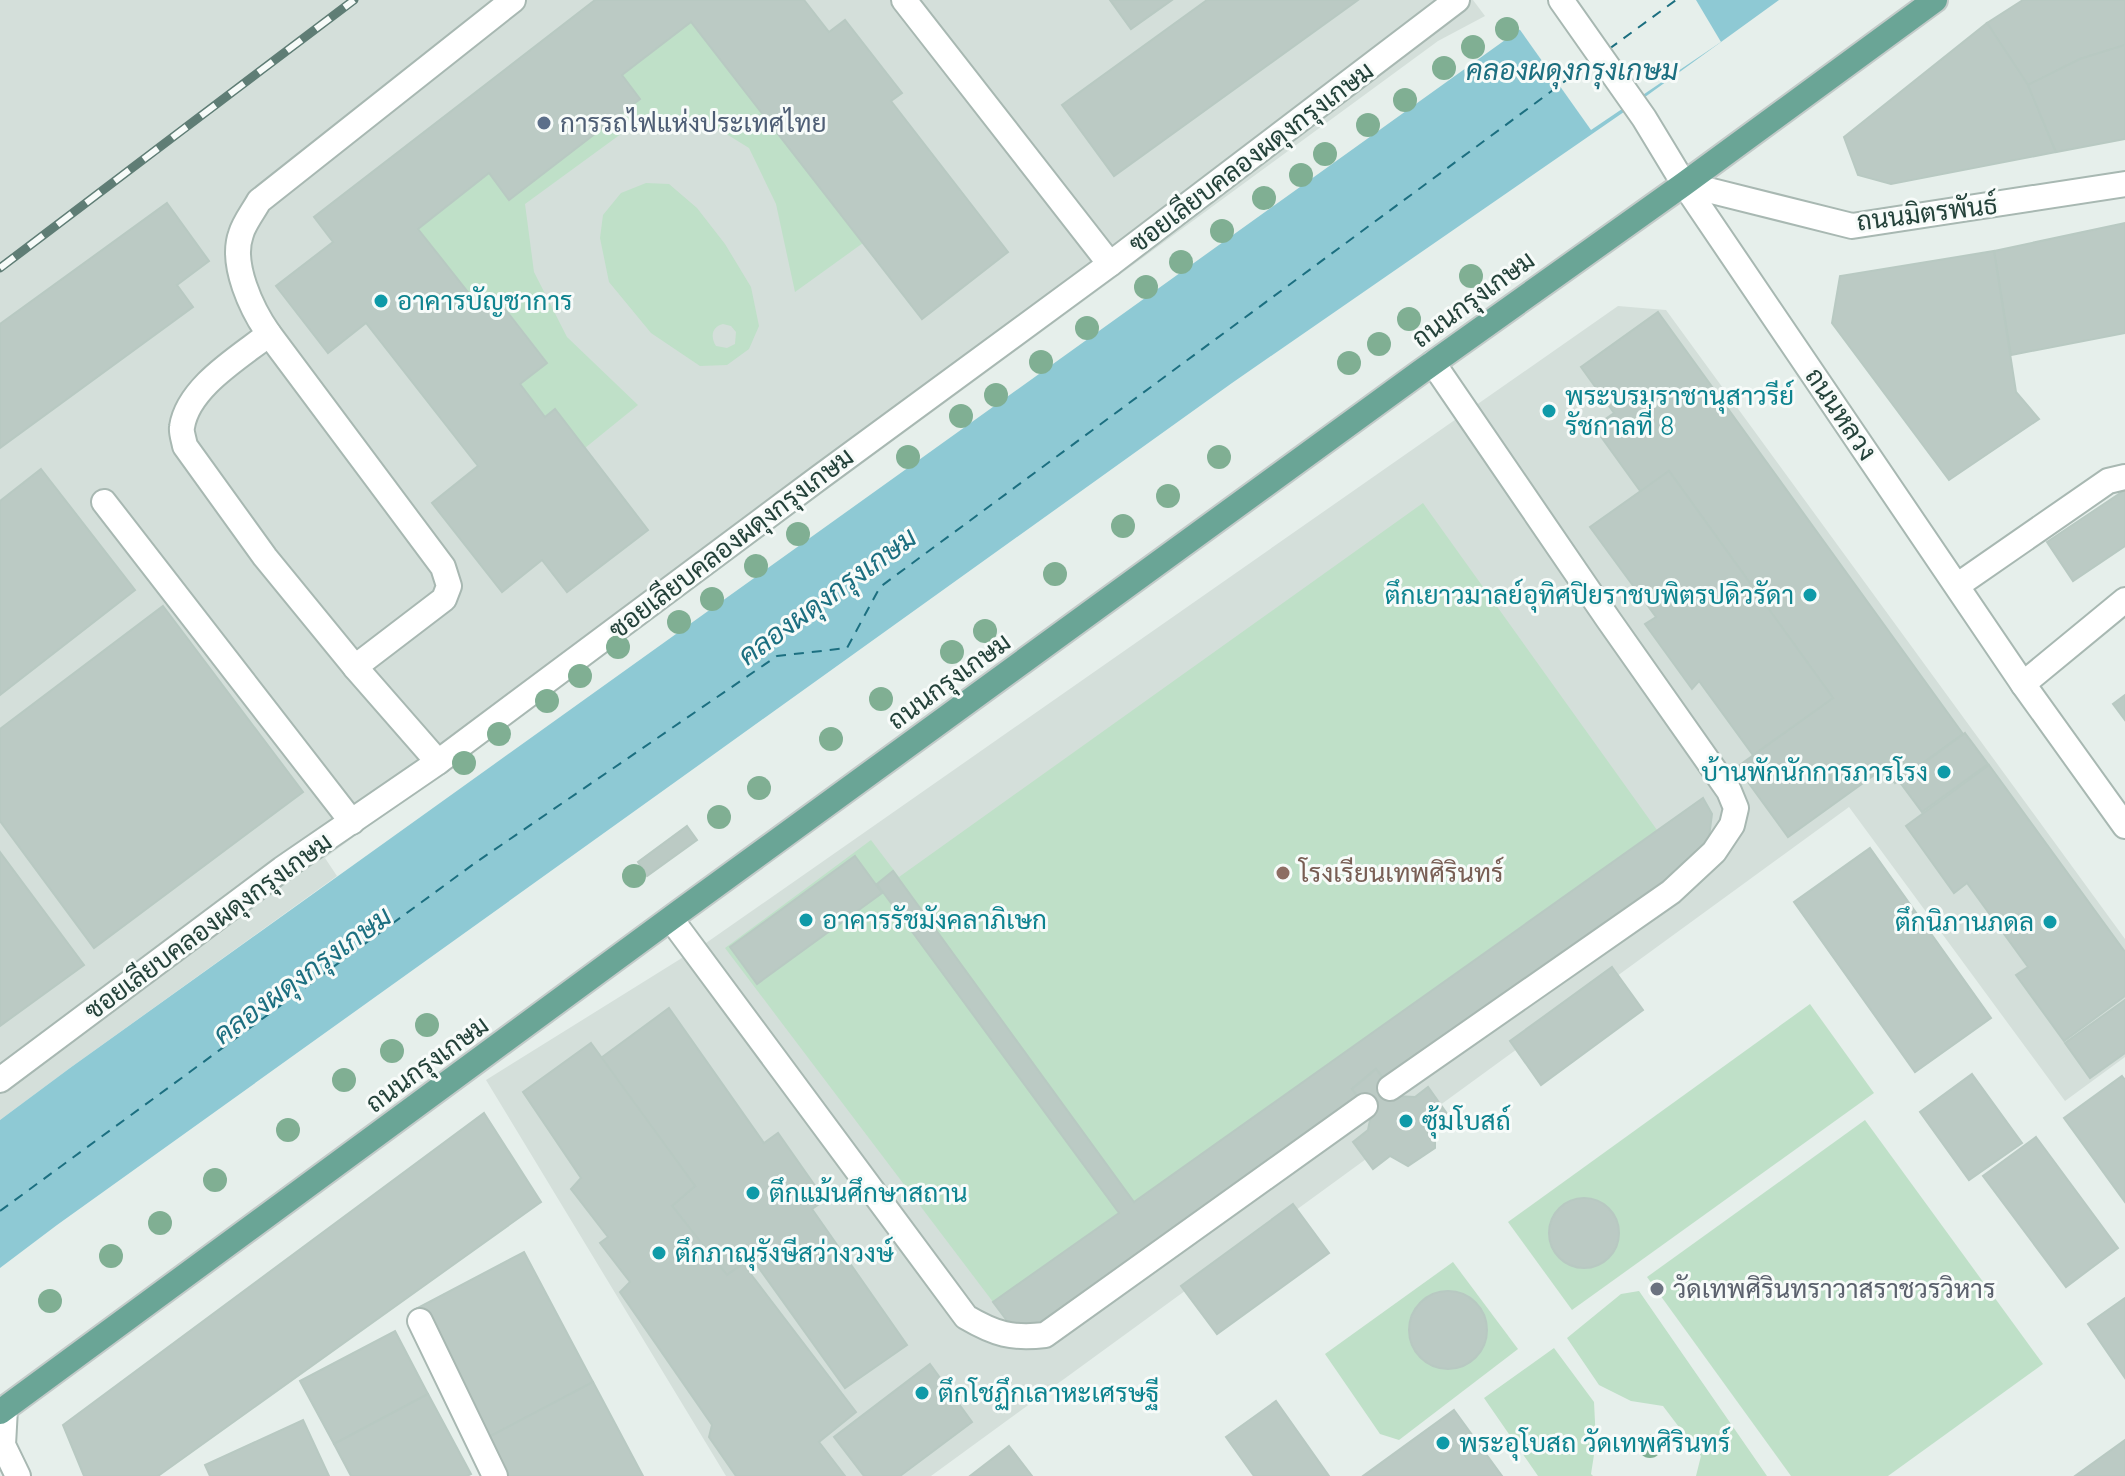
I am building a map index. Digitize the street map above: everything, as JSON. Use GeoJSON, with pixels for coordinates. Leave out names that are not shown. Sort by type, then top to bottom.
{"type":"FeatureCollection","features":[{"type":"Feature","properties":{"kind":"main road","name":"ถนนกรุงเกษม"},"geometry":{"type":"LineString","coordinates":[[2,1410],[1433,363],[1935,0]]}},
{"type":"Feature","properties":{"kind":"street"},"geometry":{"type":"LineString","coordinates":[[355,667],[444,599],[449,586],[443,567],[269,334],[249,300],[238,258],[240,235],[259,201],[513,0]]}},
{"type":"Feature","properties":{"kind":"street"},"geometry":{"type":"LineString","coordinates":[[904,0],[1110,264]]}},
{"type":"Feature","properties":{"kind":"street","name":"ซอยเลียบคลองผดุงกรุงเกษม"},"geometry":{"type":"LineString","coordinates":[[0,1080],[282,869],[438,762],[1110,264],[1457,0]]}},
{"type":"Feature","properties":{"kind":"street","name":"ถนนหลวง"},"geometry":{"type":"LineString","coordinates":[[1561,0],[1644,118],[1684,184],[2023,684],[2125,826]]}},
{"type":"Feature","properties":{"kind":"street","name":"ถนนมิตรพันธ์"},"geometry":{"type":"LineString","coordinates":[[1684,184],[1852,226],[2125,184]]}},
{"type":"Feature","properties":{"kind":"street"},"geometry":{"type":"LineString","coordinates":[[269,334],[207,383],[190,404],[181,428],[185,446],[265,557],[438,762]]}},
{"type":"Feature","properties":{"kind":"street"},"geometry":{"type":"LineString","coordinates":[[1390,1088],[1671,892],[1714,852],[1732,825],[1736,808],[1724,784],[1433,363]]}},
{"type":"Feature","properties":{"kind":"street"},"geometry":{"type":"LineString","coordinates":[[1958,585],[2108,481],[2125,477]]}},
{"type":"Feature","properties":{"kind":"street"},"geometry":{"type":"LineString","coordinates":[[104,502],[352,822]]}},
{"type":"Feature","properties":{"kind":"street"},"geometry":{"type":"LineString","coordinates":[[2023,684],[2125,600]]}},
{"type":"Feature","properties":{"kind":"street"},"geometry":{"type":"LineString","coordinates":[[671,919],[966,1317],[993,1332],[1021,1337],[1045,1335],[1365,1106]]}},
{"type":"Feature","properties":{"kind":"street"},"geometry":{"type":"LineString","coordinates":[[420,1321],[495,1476]]}},
{"type":"Feature","properties":{"kind":"street"},"geometry":{"type":"LineString","coordinates":[[2,1410],[3,1445],[18,1476]]}},
{"type":"Feature","properties":{"kind":"shaded area"},"geometry":{"type":"Polygon","coordinates":[[[0,0],[1473,0],[1485,16],[1438,41],[325,858],[337,876],[0,1120],[0,0]]]}},
{"type":"Feature","properties":{"kind":"shaded area","name":"โรงเรียนเทพศิรินทร์"},"geometry":{"type":"Polygon","coordinates":[[[1618,306],[1666,310],[2125,939],[2125,1057],[2065,1101],[1849,807],[931,1476],[726,1476],[486,1080],[706,943],[1618,306]]]}},
{"type":"Feature","properties":{"kind":"green space"},"geometry":{"type":"Polygon","coordinates":[[[691,22],[863,243],[795,292],[776,204],[749,148],[715,127],[651,112],[525,204],[534,272],[567,337],[638,405],[585,448],[555,410],[545,417],[520,384],[547,362],[495,295],[479,306],[418,229],[489,173],[639,99],[622,75],[691,22]]]}},
{"type":"Feature","properties":{"kind":"green space"},"geometry":{"type":"Polygon","coordinates":[[[646,183],[669,184],[697,208],[725,244],[751,287],[759,326],[749,349],[727,365],[700,366],[651,333],[609,282],[600,238],[603,215],[621,193],[646,183]],[[723,324],[714,330],[716,346],[727,348],[735,344],[736,332],[731,326],[723,324]]]}},
{"type":"Feature","properties":{"kind":"green space"},"geometry":{"type":"Polygon","coordinates":[[[1423,503],[1657,830],[993,1302],[725,948],[871,840],[899,877],[1423,503]]]}},
{"type":"Feature","properties":{"kind":"green space"},"geometry":{"type":"Polygon","coordinates":[[[1810,1004],[1874,1093],[1572,1310],[1508,1222],[1810,1004]]]}},
{"type":"Feature","properties":{"kind":"green space"},"geometry":{"type":"Polygon","coordinates":[[[1865,1120],[2043,1364],[1888,1476],[1791,1476],[1647,1277],[1865,1120]]]}},
{"type":"Feature","properties":{"kind":"green space"},"geometry":{"type":"Polygon","coordinates":[[[1453,1262],[1518,1349],[1399,1440],[1380,1434],[1325,1354],[1453,1262]]]}},
{"type":"Feature","properties":{"kind":"green space"},"geometry":{"type":"Polygon","coordinates":[[[1639,1291],[1767,1476],[1696,1476],[1701,1456],[1663,1406],[1631,1401],[1599,1385],[1567,1338],[1621,1294],[1639,1291]]]}},
{"type":"Feature","properties":{"kind":"green space"},"geometry":{"type":"Polygon","coordinates":[[[1554,1348],[1594,1402],[1596,1442],[1593,1476],[1538,1476],[1484,1398],[1554,1348]]]}},
{"type":"Feature","properties":{"kind":"water","name":"คลองผดุงกรุงเกษม"},"geometry":{"type":"Polygon","coordinates":[[[1561,0],[1779,0],[1634,105],[1232,383],[0,1268],[0,1120],[1561,0]]]}},
{"type":"Feature","properties":{"kind":"pier"},"geometry":{"type":"Polygon","coordinates":[[[1557,0],[1696,0],[1721,42],[1591,130],[1518,27],[1557,0]]]}},
{"type":"Feature","properties":{"kind":"building","name":"อาคารบัญชาการ"},"geometry":{"type":"Polygon","coordinates":[[[595,0],[804,0],[829,32],[845,20],[902,93],[891,101],[1008,252],[922,319],[691,22],[622,75],[640,99],[509,200],[489,173],[418,229],[479,306],[494,295],[547,363],[520,384],[545,417],[555,409],[648,530],[567,592],[542,560],[502,592],[432,503],[478,466],[366,323],[328,353],[276,286],[333,242],[314,217],[595,0]]]}},
{"type":"Feature","properties":{"kind":"building"},"geometry":{"type":"Polygon","coordinates":[[[1110,0],[1172,0],[1131,29],[1110,0]]]}},
{"type":"Feature","properties":{"kind":"building"},"geometry":{"type":"Polygon","coordinates":[[[1207,0],[1358,0],[1114,176],[1062,105],[1207,0]]]}},
{"type":"Feature","properties":{"kind":"building"},"geometry":{"type":"Polygon","coordinates":[[[2023,0],[2125,0],[2125,45],[2080,59],[2028,85],[1987,23],[2023,0]]]}},
{"type":"Feature","properties":{"kind":"building"},"geometry":{"type":"Polygon","coordinates":[[[1987,23],[2028,85],[2056,152],[1891,184],[1858,175],[1844,137],[1987,23]]]}},
{"type":"Feature","properties":{"kind":"building"},"geometry":{"type":"Polygon","coordinates":[[[2125,45],[2125,139],[2056,152],[2028,85],[2080,59],[2125,45]]]}},
{"type":"Feature","properties":{"kind":"building"},"geometry":{"type":"Polygon","coordinates":[[[167,203],[209,261],[177,285],[193,307],[0,448],[0,324],[167,203]]]}},
{"type":"Feature","properties":{"kind":"building"},"geometry":{"type":"Polygon","coordinates":[[[2125,223],[2125,333],[2011,355],[1994,251],[2125,223]]]}},
{"type":"Feature","properties":{"kind":"building"},"geometry":{"type":"Polygon","coordinates":[[[1994,251],[2016,392],[2039,419],[1949,480],[1832,323],[1840,276],[1994,251]]]}},
{"type":"Feature","properties":{"kind":"building","name":"ตึกเยาวมาลย์อุทิศปิยราชบพิตรปดิวรัดา"},"geometry":{"type":"Polygon","coordinates":[[[1658,312],[1963,734],[1895,783],[1884,768],[1788,837],[1737,767],[1833,698],[1669,471],[1641,492],[1594,427],[1614,413],[1581,367],[1658,312]]]}},
{"type":"Feature","properties":{"kind":"building"},"geometry":{"type":"Polygon","coordinates":[[[41,469],[135,590],[0,695],[0,501],[41,469]]]}},
{"type":"Feature","properties":{"kind":"building"},"geometry":{"type":"Polygon","coordinates":[[[1669,471],[1833,698],[1753,755],[1699,681],[1692,689],[1645,624],[1656,617],[1590,527],[1669,471]]]}},
{"type":"Feature","properties":{"kind":"building"},"geometry":{"type":"Polygon","coordinates":[[[2125,490],[2125,546],[2073,581],[2047,542],[2125,490]]]}},
{"type":"Feature","properties":{"kind":"building"},"geometry":{"type":"Polygon","coordinates":[[[163,606],[303,792],[94,948],[0,821],[0,729],[163,606]]]}},
{"type":"Feature","properties":{"kind":"building"},"geometry":{"type":"Polygon","coordinates":[[[2125,695],[2125,720],[2113,704],[2125,695]]]}},
{"type":"Feature","properties":{"kind":"building","name":"บ้านพักนักการภารโรง"},"geometry":{"type":"Polygon","coordinates":[[[1965,733],[1988,764],[1922,812],[1899,781],[1965,733]]]}},
{"type":"Feature","properties":{"kind":"building","name":"ตึกนิภานภดล"},"geometry":{"type":"Polygon","coordinates":[[[1989,765],[2125,952],[2125,996],[2064,1041],[2016,975],[2028,967],[1967,883],[1954,893],[1906,826],[1989,765]]]}},
{"type":"Feature","properties":{"kind":"building"},"geometry":{"type":"Polygon","coordinates":[[[1703,798],[1712,814],[1709,837],[1692,861],[1385,1081],[1376,1069],[1352,1089],[1359,1098],[1042,1324],[1011,1326],[993,1302],[1119,1213],[877,884],[893,871],[1134,1202],[1703,798]]]}},
{"type":"Feature","properties":{"kind":"building"},"geometry":{"type":"Polygon","coordinates":[[[687,826],[697,840],[647,876],[638,862],[687,826]]]}},
{"type":"Feature","properties":{"kind":"building"},"geometry":{"type":"Polygon","coordinates":[[[1870,848],[1991,1018],[1915,1072],[1794,902],[1870,848]]]}},
{"type":"Feature","properties":{"kind":"building"},"geometry":{"type":"Polygon","coordinates":[[[0,852],[84,965],[0,1026],[0,852]]]}},
{"type":"Feature","properties":{"kind":"building","name":"อาคารรัชมังคลาภิเษก"},"geometry":{"type":"Polygon","coordinates":[[[855,856],[882,893],[757,984],[730,947],[855,856]]]}},
{"type":"Feature","properties":{"kind":"building"},"geometry":{"type":"Polygon","coordinates":[[[1612,967],[1643,1010],[1541,1085],[1510,1041],[1612,967]]]}},
{"type":"Feature","properties":{"kind":"building"},"geometry":{"type":"Polygon","coordinates":[[[2125,1000],[2125,1053],[2090,1078],[2065,1043],[2125,1000]]]}},
{"type":"Feature","properties":{"kind":"building","name":"ตึกแม้นศึกษาสถาน"},"geometry":{"type":"Polygon","coordinates":[[[669,1008],[764,1143],[778,1133],[825,1200],[812,1209],[907,1345],[845,1388],[751,1257],[727,1275],[672,1206],[695,1186],[601,1058],[669,1008]]]}},
{"type":"Feature","properties":{"kind":"building","name":"ตึกภาณุรังษีสว่างวงษ์"},"geometry":{"type":"Polygon","coordinates":[[[591,1043],[695,1186],[672,1206],[727,1275],[743,1264],[856,1412],[819,1442],[845,1476],[736,1476],[709,1437],[712,1425],[620,1292],[630,1282],[600,1243],[608,1237],[571,1189],[581,1178],[523,1092],[591,1043]]]}},
{"type":"Feature","properties":{"kind":"building","name":"ซุ้มโบสถ์"},"geometry":{"type":"Polygon","coordinates":[[[1376,1069],[1396,1096],[1415,1097],[1428,1087],[1448,1115],[1435,1126],[1435,1148],[1408,1166],[1390,1156],[1373,1169],[1353,1142],[1368,1130],[1371,1115],[1352,1089],[1376,1069]]]}},
{"type":"Feature","properties":{"kind":"building"},"geometry":{"type":"Polygon","coordinates":[[[1972,1074],[2022,1143],[1969,1180],[1920,1112],[1972,1074]]]}},
{"type":"Feature","properties":{"kind":"building"},"geometry":{"type":"Polygon","coordinates":[[[2122,1076],[2125,1080],[2125,1202],[2064,1118],[2122,1076]]]}},
{"type":"Feature","properties":{"kind":"building"},"geometry":{"type":"Polygon","coordinates":[[[484,1113],[541,1202],[158,1476],[84,1476],[63,1425],[484,1113]]]}},
{"type":"Feature","properties":{"kind":"building"},"geometry":{"type":"Polygon","coordinates":[[[2036,1137],[2118,1248],[2066,1287],[1983,1176],[2036,1137]]]}},
{"type":"Feature","properties":{"kind":"building"},"geometry":{"type":"Polygon","coordinates":[[[1584,1198],[1609,1208],[1619,1233],[1609,1258],[1584,1268],[1559,1258],[1549,1233],[1559,1208],[1584,1198]]]}},
{"type":"Feature","properties":{"kind":"building"},"geometry":{"type":"Polygon","coordinates":[[[1293,1204],[1329,1253],[1217,1334],[1181,1286],[1293,1204]]]}},
{"type":"Feature","properties":{"kind":"building"},"geometry":{"type":"Polygon","coordinates":[[[524,1252],[593,1382],[483,1440],[414,1310],[524,1252]]]}},
{"type":"Feature","properties":{"kind":"building"},"geometry":{"type":"Polygon","coordinates":[[[1448,1291],[1463,1294],[1476,1302],[1484,1315],[1487,1330],[1484,1345],[1476,1358],[1463,1366],[1448,1369],[1433,1366],[1420,1358],[1412,1345],[1409,1330],[1412,1315],[1420,1302],[1433,1294],[1448,1291]]]}},
{"type":"Feature","properties":{"kind":"building"},"geometry":{"type":"Polygon","coordinates":[[[2125,1298],[2125,1378],[2088,1324],[2125,1298]]]}},
{"type":"Feature","properties":{"kind":"building"},"geometry":{"type":"Polygon","coordinates":[[[395,1331],[428,1394],[334,1444],[300,1381],[395,1331]]]}},
{"type":"Feature","properties":{"kind":"building","name":"ตึกโชฏึกเลาหะเศรษฐี"},"geometry":{"type":"Polygon","coordinates":[[[930,1364],[972,1422],[900,1476],[864,1476],[834,1437],[930,1364]]]}},
{"type":"Feature","properties":{"kind":"building"},"geometry":{"type":"Polygon","coordinates":[[[593,1382],[643,1476],[503,1476],[483,1440],[593,1382]]]}},
{"type":"Feature","properties":{"kind":"building"},"geometry":{"type":"Polygon","coordinates":[[[428,1394],[471,1474],[351,1476],[334,1444],[428,1394]]]}},
{"type":"Feature","properties":{"kind":"building"},"geometry":{"type":"Polygon","coordinates":[[[1276,1401],[1329,1476],[1254,1476],[1226,1437],[1276,1401]]]}},
{"type":"Feature","properties":{"kind":"building","name":"พระอุโบสถ วัดเทพศิรินทร์"},"geometry":{"type":"Polygon","coordinates":[[[1454,1410],[1502,1476],[1363,1476],[1454,1410]]]}},
{"type":"Feature","properties":{"kind":"building"},"geometry":{"type":"Polygon","coordinates":[[[303,1420],[329,1476],[210,1476],[205,1465],[303,1420]]]}},
{"type":"Feature","properties":{"kind":"building"},"geometry":{"type":"Polygon","coordinates":[[[2125,1440],[2125,1476],[2075,1476],[2125,1440]]]}},
{"type":"Feature","properties":{"kind":"building"},"geometry":{"type":"Polygon","coordinates":[[[1009,1446],[1032,1476],[970,1476],[1009,1446]]]}},
{"type":"Feature","properties":{"kind":"ferry route"},"geometry":{"type":"LineString","coordinates":[[1609,49],[1676,0]]}},
{"type":"Feature","properties":{"kind":"ferry route"},"geometry":{"type":"LineString","coordinates":[[0,1211],[475,863],[777,656],[847,648],[880,587],[1591,62]]}},
{"type":"Feature","properties":{"kind":"railway"},"geometry":{"type":"LineString","coordinates":[[0,268],[354,0]]}},
{"type":"Feature","properties":{"kind":"place","name":"การรถไฟแห่งประเทศไทย"},"geometry":{"type":"Point","coordinates":[544,123]}},
{"type":"Feature","properties":{"kind":"place","name":"อาคารบัญชาการ"},"geometry":{"type":"Point","coordinates":[381,301]}},
{"type":"Feature","properties":{"kind":"place","name":"พระบรมราชานุสาวรีย์ รัชกาลที่ 8"},"geometry":{"type":"Point","coordinates":[1549,411]}},
{"type":"Feature","properties":{"kind":"place","name":"ตึกเยาวมาลย์อุทิศปิยราชบพิตรปดิวรัดา"},"geometry":{"type":"Point","coordinates":[1810,595]}},
{"type":"Feature","properties":{"kind":"place","name":"บ้านพักนักการภารโรง"},"geometry":{"type":"Point","coordinates":[1944,772]}},
{"type":"Feature","properties":{"kind":"place","name":"โรงเรียนเทพศิรินทร์"},"geometry":{"type":"Point","coordinates":[1283,873]}},
{"type":"Feature","properties":{"kind":"place","name":"อาคารรัชมังคลาภิเษก"},"geometry":{"type":"Point","coordinates":[806,920]}},
{"type":"Feature","properties":{"kind":"place","name":"ตึกนิภานภดล"},"geometry":{"type":"Point","coordinates":[2050,922]}},
{"type":"Feature","properties":{"kind":"place","name":"ซุ้มโบสถ์"},"geometry":{"type":"Point","coordinates":[1406,1121]}},
{"type":"Feature","properties":{"kind":"place","name":"ตึกแม้นศึกษาสถาน"},"geometry":{"type":"Point","coordinates":[753,1193]}},
{"type":"Feature","properties":{"kind":"place","name":"ตึกภาณุรังษีสว่างวงษ์"},"geometry":{"type":"Point","coordinates":[659,1253]}},
{"type":"Feature","properties":{"kind":"place","name":"วัดเทพศิรินทราวาสราชวรวิหาร"},"geometry":{"type":"Point","coordinates":[1657,1289]}},
{"type":"Feature","properties":{"kind":"place","name":"ตึกโชฏึกเลาหะเศรษฐี"},"geometry":{"type":"Point","coordinates":[922,1393]}},
{"type":"Feature","properties":{"kind":"place","name":"พระอุโบสถ วัดเทพศิรินทร์"},"geometry":{"type":"Point","coordinates":[1443,1443]}}]}
